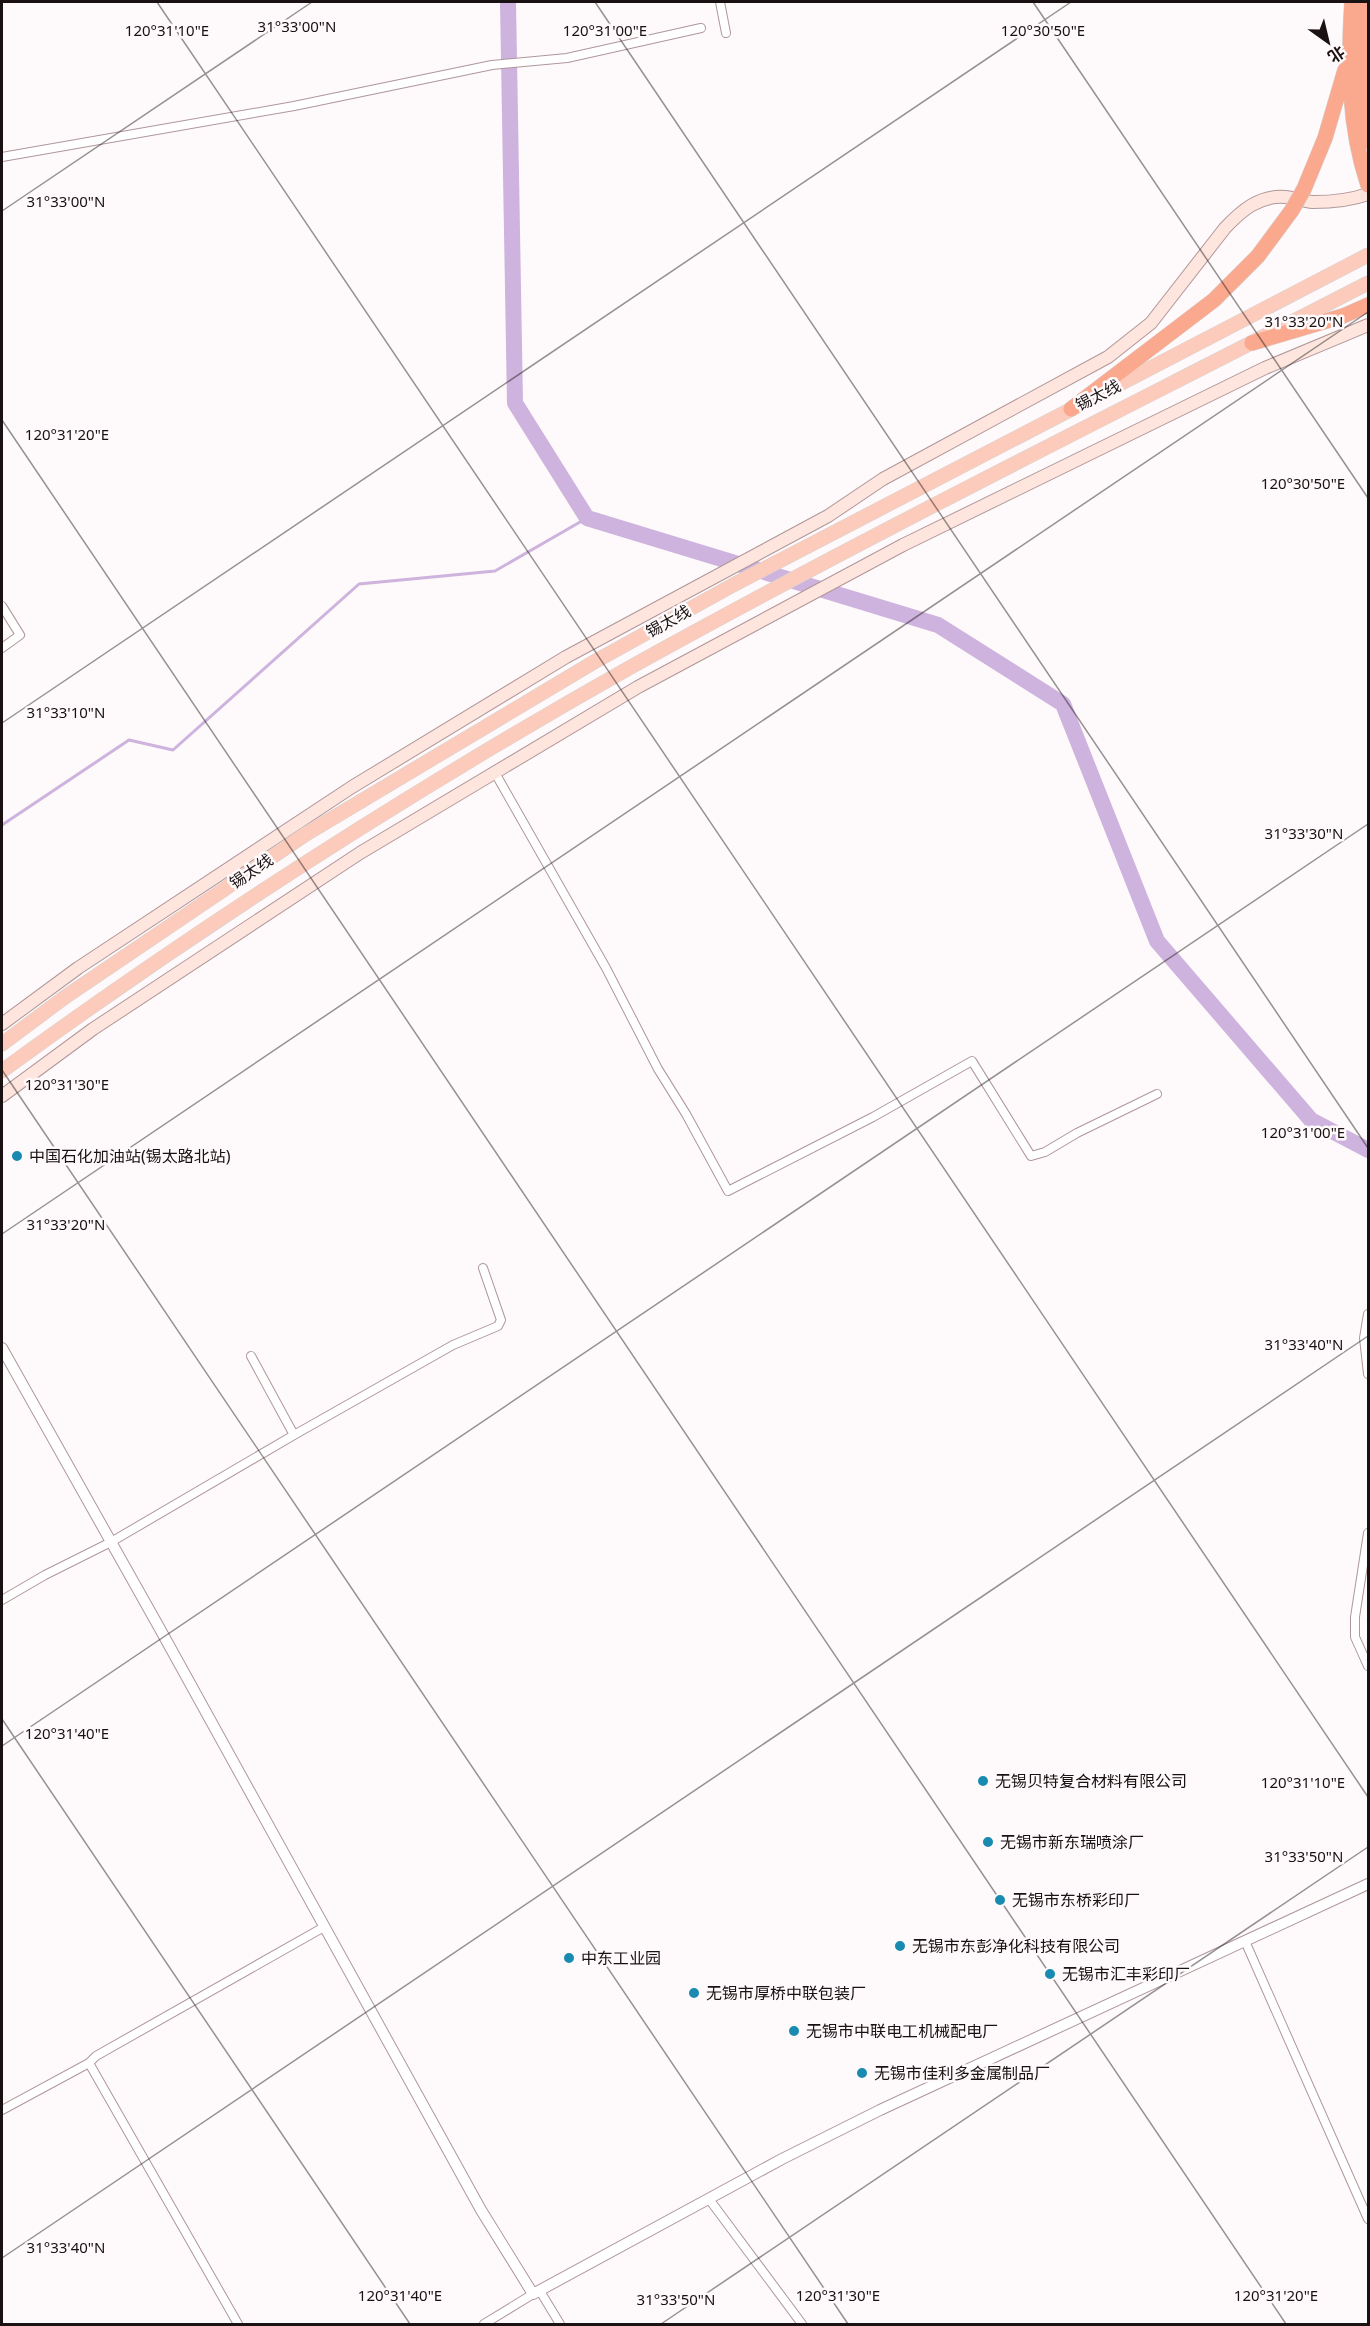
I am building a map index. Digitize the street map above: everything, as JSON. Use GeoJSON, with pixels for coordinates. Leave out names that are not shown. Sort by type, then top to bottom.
{"type":"FeatureCollection","features":[{"type":"Feature","properties":{"kind":"highway"},"geometry":{"type":"LineString","coordinates":[[1071,409],[1214,300],[1257,256],[1292,210],[1304,189],[1325,138],[1348,58],[1352,2]]}},
{"type":"Feature","properties":{"kind":"highway"},"geometry":{"type":"LineString","coordinates":[[1366,2],[1358,119],[1368,141]]}},
{"type":"Feature","properties":{"kind":"highway"},"geometry":{"type":"LineString","coordinates":[[1348,58],[1368,185]]}},
{"type":"Feature","properties":{"kind":"highway"},"geometry":{"type":"LineString","coordinates":[[1362,68],[1368,87]]}},
{"type":"Feature","properties":{"kind":"highway"},"geometry":{"type":"LineString","coordinates":[[1252,343],[1343,316],[1368,305]]}},
{"type":"Feature","properties":{"kind":"main road"},"geometry":{"type":"LineString","coordinates":[[2,1024],[78,968],[352,787],[566,657],[828,516],[883,479],[1108,357],[1151,323],[1225,228],[1238,214],[1254,203],[1270,198],[1340,201],[1368,194]]}},
{"type":"Feature","properties":{"kind":"main road","name":"锡太线"},"geometry":{"type":"LineString","coordinates":[[2,1044],[65,997],[306,834],[594,662],[733,585],[1368,255]]}},
{"type":"Feature","properties":{"kind":"main road","name":"锡太线"},"geometry":{"type":"LineString","coordinates":[[2,1071],[91,1006],[350,836],[618,675],[834,558],[1368,283]]}},
{"type":"Feature","properties":{"kind":"main road"},"geometry":{"type":"LineString","coordinates":[[2,1096],[93,1029],[360,853],[638,687],[844,576],[1265,368],[1368,325]]}},
{"type":"Feature","properties":{"kind":"street"},"geometry":{"type":"LineString","coordinates":[[720,2],[726,33]]}},
{"type":"Feature","properties":{"kind":"street"},"geometry":{"type":"LineString","coordinates":[[2,157],[294,106],[492,65],[567,58],[701,28]]}},
{"type":"Feature","properties":{"kind":"street"},"geometry":{"type":"LineString","coordinates":[[2,606],[20,635],[2,648]]}},
{"type":"Feature","properties":{"kind":"street"},"geometry":{"type":"LineString","coordinates":[[494,771],[606,968],[657,1068],[686,1114],[728,1191],[834,1138],[972,1061],[1031,1156],[1045,1152],[1077,1133],[1157,1094]]}},
{"type":"Feature","properties":{"kind":"street"},"geometry":{"type":"LineString","coordinates":[[2,1600],[45,1575],[111,1542],[453,1345],[498,1326],[501,1320],[483,1268]]}},
{"type":"Feature","properties":{"kind":"street"},"geometry":{"type":"LineString","coordinates":[[1368,1314],[1364,1338],[1368,1374]]}},
{"type":"Feature","properties":{"kind":"street"},"geometry":{"type":"LineString","coordinates":[[2,1347],[481,2210],[560,2325]]}},
{"type":"Feature","properties":{"kind":"street"},"geometry":{"type":"LineString","coordinates":[[251,1356],[294,1435]]}},
{"type":"Feature","properties":{"kind":"street"},"geometry":{"type":"LineString","coordinates":[[1368,1533],[1355,1638],[1368,1666]]}},
{"type":"Feature","properties":{"kind":"street"},"geometry":{"type":"LineString","coordinates":[[484,2325],[537,2293],[782,2159],[880,2110],[1368,1884]]}},
{"type":"Feature","properties":{"kind":"street"},"geometry":{"type":"LineString","coordinates":[[2,2110],[89,2063],[96,2056],[324,1927]]}},
{"type":"Feature","properties":{"kind":"street"},"geometry":{"type":"LineString","coordinates":[[1245,1941],[1368,2219]]}},
{"type":"Feature","properties":{"kind":"street"},"geometry":{"type":"LineString","coordinates":[[89,2063],[238,2325]]}},
{"type":"Feature","properties":{"kind":"street"},"geometry":{"type":"LineString","coordinates":[[709,2199],[802,2325]]}},
{"type":"Feature","properties":{"kind":"waterway"},"geometry":{"type":"LineString","coordinates":[[508,2],[515,403],[587,518],[938,625],[1063,704],[1157,941],[1311,1120],[1368,1150]]}},
{"type":"Feature","properties":{"kind":"waterway"},"geometry":{"type":"LineString","coordinates":[[2,825],[129,740],[173,750],[359,584],[495,571],[587,518]]}},
{"type":"Feature","properties":{"kind":"place","name":"中国石化加油站(锡太路北站)"},"geometry":{"type":"Point","coordinates":[17,1156]}},
{"type":"Feature","properties":{"kind":"place","name":"无锡贝特复合材料有限公司"},"geometry":{"type":"Point","coordinates":[983,1781]}},
{"type":"Feature","properties":{"kind":"place","name":"无锡市新东瑞喷涂厂"},"geometry":{"type":"Point","coordinates":[988,1842]}},
{"type":"Feature","properties":{"kind":"place","name":"无锡市东桥彩印厂"},"geometry":{"type":"Point","coordinates":[1000,1900]}},
{"type":"Feature","properties":{"kind":"place","name":"无锡市东彭净化科技有限公司"},"geometry":{"type":"Point","coordinates":[900,1946]}},
{"type":"Feature","properties":{"kind":"place","name":"中东工业园"},"geometry":{"type":"Point","coordinates":[569,1958]}},
{"type":"Feature","properties":{"kind":"place","name":"无锡市汇丰彩印厂"},"geometry":{"type":"Point","coordinates":[1050,1974]}},
{"type":"Feature","properties":{"kind":"place","name":"无锡市厚桥中联包装厂"},"geometry":{"type":"Point","coordinates":[694,1993]}},
{"type":"Feature","properties":{"kind":"place","name":"无锡市中联电工机械配电厂"},"geometry":{"type":"Point","coordinates":[794,2031]}},
{"type":"Feature","properties":{"kind":"place","name":"无锡市佳利多金属制品厂"},"geometry":{"type":"Point","coordinates":[862,2073]}}]}
